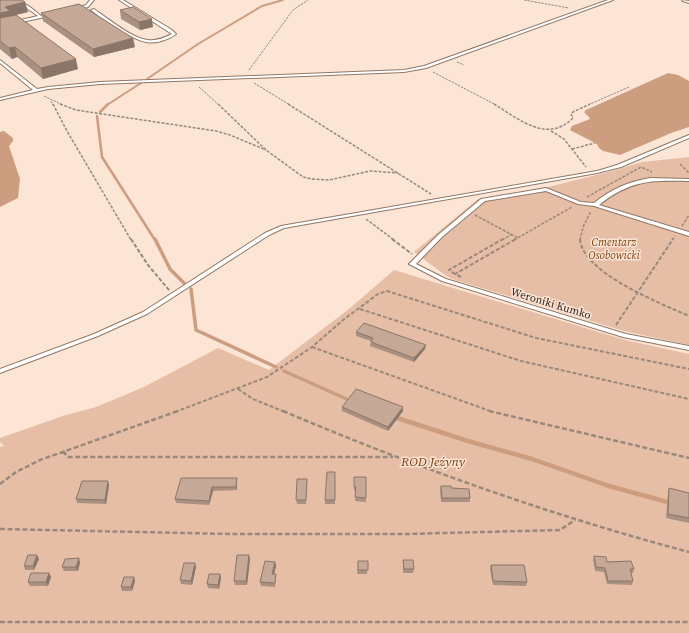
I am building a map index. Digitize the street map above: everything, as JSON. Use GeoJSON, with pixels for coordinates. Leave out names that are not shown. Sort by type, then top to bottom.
{"type":"FeatureCollection","features":[{"type":"Feature","properties":{"kind":"lane"},"geometry":{"type":"LineString","coordinates":[[12,0],[22,4],[41,17]]}},
{"type":"Feature","properties":{"kind":"lane"},"geometry":{"type":"LineString","coordinates":[[72,10],[87,6],[92,0]]}},
{"type":"Feature","properties":{"kind":"lane"},"geometry":{"type":"LineString","coordinates":[[93,10],[138,38],[146,41],[162,40],[174,34],[120,0]]}},
{"type":"Feature","properties":{"kind":"lane"},"geometry":{"type":"LineString","coordinates":[[0,99],[37,91],[100,83],[244,76],[384,72],[414,69],[425,67],[612,0]]}},
{"type":"Feature","properties":{"kind":"lane"},"geometry":{"type":"LineString","coordinates":[[684,0],[689,2]]}},
{"type":"Feature","properties":{"kind":"lane"},"geometry":{"type":"LineString","coordinates":[[12,23],[56,13]]}},
{"type":"Feature","properties":{"kind":"lane"},"geometry":{"type":"LineString","coordinates":[[0,61],[37,91]]}},
{"type":"Feature","properties":{"kind":"lane"},"geometry":{"type":"LineString","coordinates":[[0,371],[96,335],[145,313],[275,230],[283,227],[590,173],[619,166],[689,136]]}},
{"type":"Feature","properties":{"kind":"lane"},"geometry":{"type":"LineString","coordinates":[[595,205],[603,198],[629,183],[657,179],[689,180]]}},
{"type":"Feature","properties":{"kind":"lane"},"geometry":{"type":"LineString","coordinates":[[469,212],[483,200],[546,189],[580,203],[595,205],[689,234]]}},
{"type":"Feature","properties":{"kind":"lane","name":"Weroniki Kumko"},"geometry":{"type":"LineString","coordinates":[[469,212],[440,236],[412,264],[444,280],[618,334],[689,348]]}},
{"type":"Feature","properties":{"kind":"path"},"geometry":{"type":"LineString","coordinates":[[308,0],[293,10],[257,62],[244,76],[321,126],[429,191],[436,199]]}},
{"type":"Feature","properties":{"kind":"path"},"geometry":{"type":"LineString","coordinates":[[524,0],[582,10]]}},
{"type":"Feature","properties":{"kind":"path"},"geometry":{"type":"LineString","coordinates":[[414,69],[439,74],[538,129],[551,131],[564,139],[590,173]]}},
{"type":"Feature","properties":{"kind":"path"},"geometry":{"type":"LineString","coordinates":[[199,87],[266,150],[303,176],[310,179],[334,180],[376,171],[401,174]]}},
{"type":"Feature","properties":{"kind":"path"},"geometry":{"type":"LineString","coordinates":[[551,131],[563,127],[573,118],[571,114],[573,112],[629,87]]}},
{"type":"Feature","properties":{"kind":"path"},"geometry":{"type":"LineString","coordinates":[[37,91],[50,100],[76,110],[216,131],[230,135],[266,150]]}},
{"type":"Feature","properties":{"kind":"path"},"geometry":{"type":"LineString","coordinates":[[50,100],[67,133],[123,227],[153,273],[173,294]]}},
{"type":"Feature","properties":{"kind":"path"},"geometry":{"type":"LineString","coordinates":[[572,149],[595,143]]}},
{"type":"Feature","properties":{"kind":"path"},"geometry":{"type":"LineString","coordinates":[[680,164],[689,172]]}},
{"type":"Feature","properties":{"kind":"path"},"geometry":{"type":"LineString","coordinates":[[455,274],[578,204]]}},
{"type":"Feature","properties":{"kind":"path"},"geometry":{"type":"LineString","coordinates":[[595,205],[581,232],[580,245],[585,254],[596,266],[637,292],[689,316]]}},
{"type":"Feature","properties":{"kind":"path"},"geometry":{"type":"LineString","coordinates":[[469,212],[518,238]]}},
{"type":"Feature","properties":{"kind":"path"},"geometry":{"type":"LineString","coordinates":[[359,213],[412,254]]}},
{"type":"Feature","properties":{"kind":"path"},"geometry":{"type":"LineString","coordinates":[[623,327],[616,325],[616,323],[689,215]]}},
{"type":"Feature","properties":{"kind":"path"},"geometry":{"type":"LineString","coordinates":[[464,279],[450,270],[512,234]]}},
{"type":"Feature","properties":{"kind":"path"},"geometry":{"type":"LineString","coordinates":[[0,484],[16,472],[40,460],[158,419],[267,376],[312,347],[343,320],[360,309],[378,294],[388,291],[536,338],[689,369]]}},
{"type":"Feature","properties":{"kind":"path"},"geometry":{"type":"LineString","coordinates":[[360,309],[521,362],[689,398]]}},
{"type":"Feature","properties":{"kind":"path"},"geometry":{"type":"LineString","coordinates":[[312,347],[487,411],[689,458]]}},
{"type":"Feature","properties":{"kind":"path"},"geometry":{"type":"LineString","coordinates":[[237,388],[253,399],[395,456],[574,520],[689,552]]}},
{"type":"Feature","properties":{"kind":"path"},"geometry":{"type":"LineString","coordinates":[[63,451],[68,457],[386,458],[395,456]]}},
{"type":"Feature","properties":{"kind":"path"},"geometry":{"type":"LineString","coordinates":[[0,529],[231,534],[406,534],[560,530],[574,520]]}},
{"type":"Feature","properties":{"kind":"path"},"geometry":{"type":"LineString","coordinates":[[0,622],[689,622]]}},
{"type":"Feature","properties":{"kind":"green space","name":"Cmentarz Osobowicki"},"geometry":{"type":"Polygon","coordinates":[[[689,157],[689,345],[624,331],[455,280],[445,275],[414,252],[478,199],[548,187],[642,162],[689,157]]]}},
{"type":"Feature","properties":{"kind":"green space","name":"ROD Jeżyny"},"geometry":{"type":"Polygon","coordinates":[[[394,270],[625,340],[689,354],[689,633],[0,633],[0,447],[4,446],[0,442],[0,438],[63,416],[96,407],[144,387],[218,348],[269,370],[349,309],[394,270]]]}},
{"type":"Feature","properties":{"kind":"shaded area"},"geometry":{"type":"Polygon","coordinates":[[[668,73],[678,75],[689,81],[689,127],[671,133],[620,155],[603,151],[597,144],[570,130],[572,126],[590,119],[584,112],[586,110],[668,73]]]}},
{"type":"Feature","properties":{"kind":"shaded area"},"geometry":{"type":"Polygon","coordinates":[[[4,131],[13,138],[13,141],[9,146],[20,179],[18,198],[0,207],[0,132],[4,131]]]}},
{"type":"Feature","properties":{"kind":"building"},"geometry":{"type":"Polygon","coordinates":[[[0,0],[22,0],[25,2],[5,7],[10,11],[0,13],[0,0]]]}},
{"type":"Feature","properties":{"kind":"building"},"geometry":{"type":"Polygon","coordinates":[[[79,4],[133,38],[93,49],[41,13],[79,4]]]}},
{"type":"Feature","properties":{"kind":"building"},"geometry":{"type":"Polygon","coordinates":[[[133,7],[152,19],[139,22],[120,10],[133,7]]]}},
{"type":"Feature","properties":{"kind":"building"},"geometry":{"type":"Polygon","coordinates":[[[16,15],[76,59],[41,68],[15,47],[9,48],[0,41],[0,18],[16,15]]]}},
{"type":"Feature","properties":{"kind":"building"},"geometry":{"type":"Polygon","coordinates":[[[364,323],[426,345],[414,358],[371,342],[373,338],[356,332],[364,323]]]}},
{"type":"Feature","properties":{"kind":"building"},"geometry":{"type":"Polygon","coordinates":[[[356,389],[403,407],[388,427],[342,407],[356,389]]]}},
{"type":"Feature","properties":{"kind":"building"},"geometry":{"type":"Polygon","coordinates":[[[327,472],[335,472],[335,500],[325,500],[327,472]]]}},
{"type":"Feature","properties":{"kind":"building"},"geometry":{"type":"Polygon","coordinates":[[[354,477],[366,477],[366,498],[355,497],[356,487],[354,487],[354,477]]]}},
{"type":"Feature","properties":{"kind":"building"},"geometry":{"type":"Polygon","coordinates":[[[181,478],[237,478],[236,487],[212,487],[209,501],[175,499],[181,478]]]}},
{"type":"Feature","properties":{"kind":"building"},"geometry":{"type":"Polygon","coordinates":[[[297,479],[307,479],[306,500],[296,500],[297,479]]]}},
{"type":"Feature","properties":{"kind":"building"},"geometry":{"type":"Polygon","coordinates":[[[82,481],[108,481],[105,500],[76,499],[82,481]]]}},
{"type":"Feature","properties":{"kind":"building"},"geometry":{"type":"Polygon","coordinates":[[[441,486],[469,489],[470,498],[442,498],[441,486]]]}},
{"type":"Feature","properties":{"kind":"building"},"geometry":{"type":"Polygon","coordinates":[[[669,488],[689,493],[689,518],[668,514],[669,488]]]}},
{"type":"Feature","properties":{"kind":"building"},"geometry":{"type":"Polygon","coordinates":[[[28,555],[37,555],[33,566],[24,566],[28,555]]]}},
{"type":"Feature","properties":{"kind":"building"},"geometry":{"type":"Polygon","coordinates":[[[237,555],[249,555],[246,581],[234,581],[237,555]]]}},
{"type":"Feature","properties":{"kind":"building"},"geometry":{"type":"Polygon","coordinates":[[[594,556],[606,557],[607,562],[631,561],[634,569],[630,569],[633,581],[608,581],[605,568],[596,567],[594,556]]]}},
{"type":"Feature","properties":{"kind":"building"},"geometry":{"type":"Polygon","coordinates":[[[79,558],[76,567],[62,567],[65,559],[79,558]]]}},
{"type":"Feature","properties":{"kind":"building"},"geometry":{"type":"Polygon","coordinates":[[[403,560],[413,560],[414,569],[404,569],[403,560]]]}},
{"type":"Feature","properties":{"kind":"building"},"geometry":{"type":"Polygon","coordinates":[[[265,561],[275,562],[272,574],[276,574],[275,583],[260,582],[265,561]]]}},
{"type":"Feature","properties":{"kind":"building"},"geometry":{"type":"Polygon","coordinates":[[[358,561],[368,561],[368,570],[358,570],[358,561]]]}},
{"type":"Feature","properties":{"kind":"building"},"geometry":{"type":"Polygon","coordinates":[[[184,563],[195,563],[191,581],[180,580],[184,563]]]}},
{"type":"Feature","properties":{"kind":"building"},"geometry":{"type":"Polygon","coordinates":[[[491,565],[524,565],[527,582],[493,581],[491,565]]]}},
{"type":"Feature","properties":{"kind":"building"},"geometry":{"type":"Polygon","coordinates":[[[31,573],[49,573],[46,582],[28,582],[31,573]]]}},
{"type":"Feature","properties":{"kind":"building"},"geometry":{"type":"Polygon","coordinates":[[[209,574],[220,574],[218,585],[207,584],[209,574]]]}},
{"type":"Feature","properties":{"kind":"building"},"geometry":{"type":"Polygon","coordinates":[[[124,577],[134,577],[131,587],[121,587],[124,577]]]}},
{"type":"Feature","properties":{"kind":"waterway"},"geometry":{"type":"LineString","coordinates":[[147,79],[198,44],[262,6],[283,0]]}},
{"type":"Feature","properties":{"kind":"waterway"},"geometry":{"type":"LineString","coordinates":[[107,105],[141,83]]}},
{"type":"Feature","properties":{"kind":"waterway"},"geometry":{"type":"LineString","coordinates":[[100,112],[107,105]]}},
{"type":"Feature","properties":{"kind":"waterway"},"geometry":{"type":"LineString","coordinates":[[97,116],[102,157],[155,240]]}},
{"type":"Feature","properties":{"kind":"waterway"},"geometry":{"type":"LineString","coordinates":[[155,239],[170,269],[184,283]]}},
{"type":"Feature","properties":{"kind":"waterway"},"geometry":{"type":"LineString","coordinates":[[191,289],[196,330],[276,367]]}},
{"type":"Feature","properties":{"kind":"waterway"},"geometry":{"type":"LineString","coordinates":[[284,371],[351,401]]}},
{"type":"Feature","properties":{"kind":"waterway"},"geometry":{"type":"LineString","coordinates":[[394,417],[468,441],[532,459],[609,486],[671,503]]}}]}
